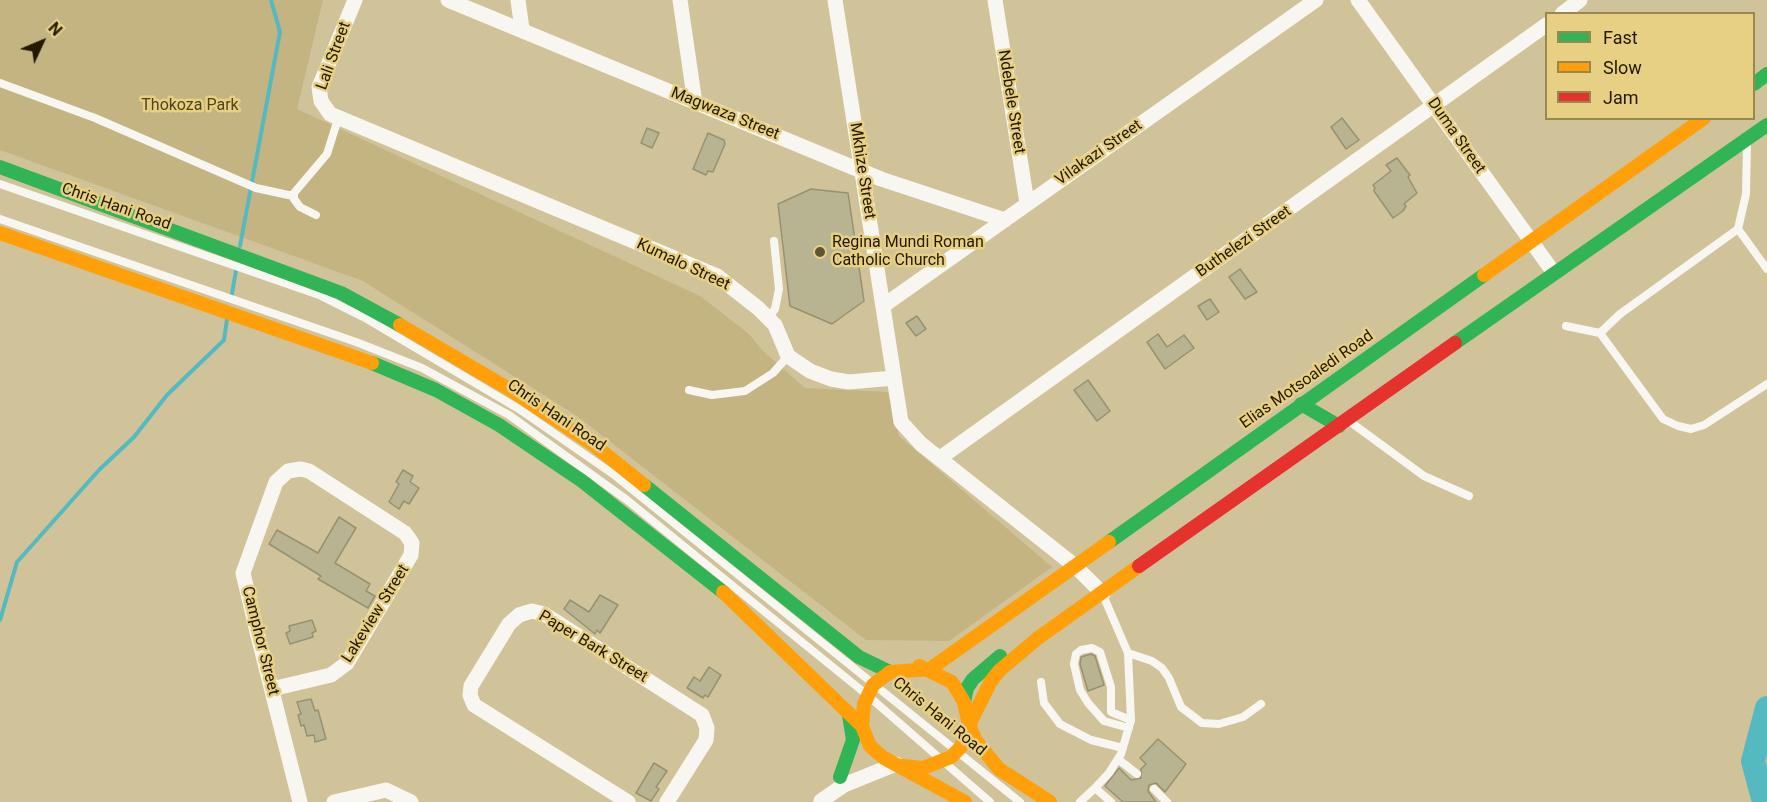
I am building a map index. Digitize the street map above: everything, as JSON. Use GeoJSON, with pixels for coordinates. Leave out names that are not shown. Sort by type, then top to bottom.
{"type":"FeatureCollection","features":[{"type":"Feature","properties":{"kind":"main road","name":"Elias Motsoaledi Road"},"geometry":{"type":"LineString","coordinates":[[930,669],[1701,120]]}},
{"type":"Feature","properties":{"kind":"main road"},"geometry":{"type":"LineString","coordinates":[[964,702],[967,688],[990,662],[1038,638],[1102,594],[1554,273],[1767,125]]}},
{"type":"Feature","properties":{"kind":"main road","name":"Chris Hani Road"},"geometry":{"type":"LineString","coordinates":[[0,167],[180,240],[267,264],[341,293],[371,308],[525,400],[594,446],[834,638],[859,657],[890,672]]}},
{"type":"Feature","properties":{"kind":"main road","name":"Chris Hani Road"},"geometry":{"type":"LineString","coordinates":[[0,233],[169,292],[264,317],[403,374],[480,414],[541,452],[632,518],[734,601],[862,726]]}},
{"type":"Feature","properties":{"kind":"main road"},"geometry":{"type":"LineString","coordinates":[[1301,404],[1343,423]]}},
{"type":"Feature","properties":{"kind":"main road"},"geometry":{"type":"LineString","coordinates":[[834,638],[869,653],[930,669],[952,682],[964,702]]}},
{"type":"Feature","properties":{"kind":"main road"},"geometry":{"type":"LineString","coordinates":[[924,768],[943,762],[957,752],[991,681],[1038,638]]}},
{"type":"Feature","properties":{"kind":"main road"},"geometry":{"type":"LineString","coordinates":[[930,669],[890,672],[869,689],[862,726],[867,741],[876,752],[965,802]]}},
{"type":"Feature","properties":{"kind":"main road","name":"Chris Hani Road"},"geometry":{"type":"LineString","coordinates":[[964,702],[969,725],[976,741],[999,769],[1050,802]]}},
{"type":"Feature","properties":{"kind":"main road"},"geometry":{"type":"LineString","coordinates":[[840,777],[853,740],[853,728],[846,710]]}},
{"type":"Feature","properties":{"kind":"main road"},"geometry":{"type":"LineString","coordinates":[[896,764],[924,768],[975,802]]}},
{"type":"Feature","properties":{"kind":"street","name":"Lali Street"},"geometry":{"type":"LineString","coordinates":[[333,115],[321,101],[319,87],[355,0]]}},
{"type":"Feature","properties":{"kind":"street","name":"Magwaza Street"},"geometry":{"type":"LineString","coordinates":[[448,0],[862,170],[1005,220]]}},
{"type":"Feature","properties":{"kind":"street"},"geometry":{"type":"LineString","coordinates":[[518,0],[522,30]]}},
{"type":"Feature","properties":{"kind":"street"},"geometry":{"type":"LineString","coordinates":[[680,0],[695,103]]}},
{"type":"Feature","properties":{"kind":"street","name":"Mkhize Street"},"geometry":{"type":"LineString","coordinates":[[835,0],[894,378]]}},
{"type":"Feature","properties":{"kind":"street","name":"Ndebele Street"},"geometry":{"type":"LineString","coordinates":[[995,0],[1027,204]]}},
{"type":"Feature","properties":{"kind":"street","name":"Vilakazi Street"},"geometry":{"type":"LineString","coordinates":[[883,306],[1316,0]]}},
{"type":"Feature","properties":{"kind":"street","name":"Duma Street"},"geometry":{"type":"LineString","coordinates":[[1358,0],[1554,273]]}},
{"type":"Feature","properties":{"kind":"street"},"geometry":{"type":"LineString","coordinates":[[1565,12],[1580,0]]}},
{"type":"Feature","properties":{"kind":"street","name":"Buthelezi Street"},"geometry":{"type":"LineString","coordinates":[[940,458],[1436,106],[1545,26]]}},
{"type":"Feature","properties":{"kind":"street","name":"Kumalo Street"},"geometry":{"type":"LineString","coordinates":[[333,115],[717,276],[736,289],[775,325],[788,356]]}},
{"type":"Feature","properties":{"kind":"street"},"geometry":{"type":"LineString","coordinates":[[788,356],[798,365],[831,379],[849,382],[894,378],[901,422],[913,437],[1075,566],[1102,594]]}},
{"type":"Feature","properties":{"kind":"street","name":"Lakeview Street"},"geometry":{"type":"LineString","coordinates":[[272,689],[331,675],[347,663],[407,566],[412,549],[405,533],[309,471],[288,471],[276,482]]}},
{"type":"Feature","properties":{"kind":"street","name":"Camphor Street"},"geometry":{"type":"LineString","coordinates":[[276,482],[243,573],[300,802]]}},
{"type":"Feature","properties":{"kind":"street","name":"Paper Bark Street"},"geometry":{"type":"LineString","coordinates":[[628,802],[474,705],[470,695],[471,686],[510,624],[519,615],[532,611],[544,614],[702,714],[707,728],[706,740],[667,802]]}},
{"type":"Feature","properties":{"kind":"street"},"geometry":{"type":"LineString","coordinates":[[820,801],[867,741]]}},
{"type":"Feature","properties":{"kind":"street"},"geometry":{"type":"LineString","coordinates":[[820,801],[844,786],[896,764]]}},
{"type":"Feature","properties":{"kind":"street"},"geometry":{"type":"LineString","coordinates":[[334,802],[386,790],[411,802]]}},
{"type":"Feature","properties":{"kind":"lane"},"geometry":{"type":"LineString","coordinates":[[0,83],[95,118],[256,188],[293,196],[300,207],[316,215]]}},
{"type":"Feature","properties":{"kind":"lane"},"geometry":{"type":"LineString","coordinates":[[293,196],[296,189],[327,154],[333,115]]}},
{"type":"Feature","properties":{"kind":"lane"},"geometry":{"type":"LineString","coordinates":[[1600,333],[1620,314],[1738,229],[1746,194],[1747,139]]}},
{"type":"Feature","properties":{"kind":"lane","name":"Chris Hani Road"},"geometry":{"type":"LineString","coordinates":[[0,184],[180,240],[273,279],[319,295],[366,319],[519,409],[613,474],[869,689],[943,762],[990,802]]}},
{"type":"Feature","properties":{"kind":"lane","name":"Chris Hani Road"},"geometry":{"type":"LineString","coordinates":[[0,219],[171,278],[264,317],[423,368],[509,415],[627,500],[869,689],[957,752],[1020,802]]}},
{"type":"Feature","properties":{"kind":"lane"},"geometry":{"type":"LineString","coordinates":[[1738,229],[1767,269]]}},
{"type":"Feature","properties":{"kind":"lane"},"geometry":{"type":"LineString","coordinates":[[768,318],[775,309],[779,289],[774,241]]}},
{"type":"Feature","properties":{"kind":"lane"},"geometry":{"type":"LineString","coordinates":[[1566,326],[1600,333],[1663,419],[1678,426],[1691,429],[1704,425],[1767,384]]}},
{"type":"Feature","properties":{"kind":"lane"},"geometry":{"type":"LineString","coordinates":[[689,390],[712,395],[745,391],[772,373],[788,356]]}},
{"type":"Feature","properties":{"kind":"lane"},"geometry":{"type":"LineString","coordinates":[[1343,423],[1424,476],[1469,496]]}},
{"type":"Feature","properties":{"kind":"lane"},"geometry":{"type":"LineString","coordinates":[[1080,802],[1095,788],[1118,759],[1130,724],[1128,653],[1102,594]]}},
{"type":"Feature","properties":{"kind":"lane"},"geometry":{"type":"LineString","coordinates":[[1089,648],[1100,652],[1111,687],[1111,712],[1130,724],[1104,721],[1088,703],[1080,690],[1074,664],[1078,652],[1089,648]]}},
{"type":"Feature","properties":{"kind":"lane"},"geometry":{"type":"LineString","coordinates":[[1128,653],[1162,668],[1169,678],[1181,707],[1202,723],[1219,724],[1242,717],[1261,704]]}},
{"type":"Feature","properties":{"kind":"lane"},"geometry":{"type":"LineString","coordinates":[[1041,682],[1044,703],[1060,724],[1091,740],[1123,748]]}},
{"type":"Feature","properties":{"kind":"lane"},"geometry":{"type":"LineString","coordinates":[[1118,759],[1137,774]]}},
{"type":"Feature","properties":{"kind":"lane"},"geometry":{"type":"LineString","coordinates":[[1095,788],[1111,802]]}},
{"type":"Feature","properties":{"kind":"lane"},"geometry":{"type":"LineString","coordinates":[[1154,789],[1167,802]]}},
{"type":"Feature","properties":{"kind":"green space","name":"Thokoza Park"},"geometry":{"type":"Polygon","coordinates":[[[0,0],[323,0],[297,109],[700,296],[749,334],[763,351],[805,388],[888,392],[899,436],[1052,567],[949,641],[866,640],[577,416],[363,281],[0,150],[0,0]]]}},
{"type":"Feature","properties":{"kind":"building"},"geometry":{"type":"Polygon","coordinates":[[[1342,118],[1359,140],[1346,149],[1331,127],[1342,118]]]}},
{"type":"Feature","properties":{"kind":"building"},"geometry":{"type":"Polygon","coordinates":[[[647,128],[659,133],[652,148],[641,143],[647,128]]]}},
{"type":"Feature","properties":{"kind":"building"},"geometry":{"type":"Polygon","coordinates":[[[708,133],[724,140],[725,144],[713,172],[708,171],[706,175],[693,169],[708,133]]]}},
{"type":"Feature","properties":{"kind":"building"},"geometry":{"type":"Polygon","coordinates":[[[1397,158],[1410,175],[1408,177],[1417,193],[1404,204],[1406,206],[1403,211],[1393,218],[1374,191],[1373,185],[1391,171],[1386,165],[1397,158]]]}},
{"type":"Feature","properties":{"kind":"building","name":"Regina Mundi Roman Catholic Church"},"geometry":{"type":"Polygon","coordinates":[[[811,189],[848,193],[864,301],[832,324],[790,306],[778,204],[811,189]]]}},
{"type":"Feature","properties":{"kind":"building"},"geometry":{"type":"Polygon","coordinates":[[[1240,269],[1257,292],[1245,299],[1229,277],[1240,269]]]}},
{"type":"Feature","properties":{"kind":"building"},"geometry":{"type":"Polygon","coordinates":[[[1210,299],[1219,312],[1207,320],[1198,306],[1210,299]]]}},
{"type":"Feature","properties":{"kind":"building"},"geometry":{"type":"Polygon","coordinates":[[[917,316],[926,329],[916,336],[906,323],[917,316]]]}},
{"type":"Feature","properties":{"kind":"building"},"geometry":{"type":"Polygon","coordinates":[[[1158,334],[1167,347],[1184,335],[1194,348],[1165,369],[1147,342],[1158,334]]]}},
{"type":"Feature","properties":{"kind":"building"},"geometry":{"type":"Polygon","coordinates":[[[1088,380],[1110,411],[1097,421],[1074,390],[1088,380]]]}},
{"type":"Feature","properties":{"kind":"building"},"geometry":{"type":"Polygon","coordinates":[[[403,470],[413,476],[410,482],[419,488],[409,504],[404,501],[399,509],[389,502],[399,484],[396,482],[403,470]]]}},
{"type":"Feature","properties":{"kind":"building"},"geometry":{"type":"Polygon","coordinates":[[[339,517],[356,528],[335,563],[370,584],[366,591],[375,596],[368,608],[318,579],[321,576],[269,544],[277,530],[318,553],[339,517]]]}},
{"type":"Feature","properties":{"kind":"building"},"geometry":{"type":"Polygon","coordinates":[[[600,595],[618,605],[600,633],[597,630],[595,634],[564,609],[570,600],[589,612],[600,595]]]}},
{"type":"Feature","properties":{"kind":"building"},"geometry":{"type":"Polygon","coordinates":[[[312,620],[316,631],[312,633],[313,637],[290,644],[286,633],[290,631],[289,626],[312,620]]]}},
{"type":"Feature","properties":{"kind":"building"},"geometry":{"type":"Polygon","coordinates":[[[1091,654],[1095,656],[1104,685],[1088,691],[1080,664],[1081,657],[1091,654]]]}},
{"type":"Feature","properties":{"kind":"building"},"geometry":{"type":"Polygon","coordinates":[[[709,667],[721,675],[708,697],[705,695],[703,698],[687,688],[694,677],[700,681],[709,667]]]}},
{"type":"Feature","properties":{"kind":"building"},"geometry":{"type":"Polygon","coordinates":[[[311,699],[315,711],[318,710],[326,739],[315,742],[314,735],[307,736],[298,715],[301,714],[297,702],[311,699]]]}},
{"type":"Feature","properties":{"kind":"building"},"geometry":{"type":"Polygon","coordinates":[[[1158,739],[1186,764],[1165,792],[1156,783],[1149,785],[1148,791],[1156,802],[1123,802],[1105,786],[1119,768],[1131,780],[1141,778],[1141,769],[1146,764],[1140,758],[1158,739]]]}},
{"type":"Feature","properties":{"kind":"building"},"geometry":{"type":"Polygon","coordinates":[[[654,763],[667,771],[656,787],[659,789],[651,801],[636,793],[654,763]]]}},
{"type":"Feature","properties":{"kind":"waterway"},"geometry":{"type":"LineString","coordinates":[[240,246],[280,32],[271,0]]}},
{"type":"Feature","properties":{"kind":"waterway"},"geometry":{"type":"LineString","coordinates":[[231,299],[237,265]]}},
{"type":"Feature","properties":{"kind":"waterway"},"geometry":{"type":"LineString","coordinates":[[0,620],[17,562],[99,470],[134,437],[167,395],[224,340],[227,319]]}},
{"type":"Feature","properties":{"kind":"waterway"},"geometry":{"type":"LineString","coordinates":[[1764,802],[1753,761],[1767,708]]}},
{"type":"Feature","properties":{"kind":"traffic: fast"},"geometry":{"type":"LineString","coordinates":[[1755,83],[1767,74]]}},
{"type":"Feature","properties":{"kind":"traffic: fast"},"geometry":{"type":"LineString","coordinates":[[1455,343],[1767,125]]}},
{"type":"Feature","properties":{"kind":"traffic: fast"},"geometry":{"type":"LineString","coordinates":[[0,167],[341,293],[400,325]]}},
{"type":"Feature","properties":{"kind":"traffic: fast"},"geometry":{"type":"LineString","coordinates":[[1109,542],[1484,275]]}},
{"type":"Feature","properties":{"kind":"traffic: fast"},"geometry":{"type":"LineString","coordinates":[[372,363],[436,390],[499,425],[582,481],[723,592]]}},
{"type":"Feature","properties":{"kind":"traffic: fast"},"geometry":{"type":"LineString","coordinates":[[1301,404],[1339,426]]}},
{"type":"Feature","properties":{"kind":"traffic: fast"},"geometry":{"type":"LineString","coordinates":[[644,485],[859,657],[890,672]]}},
{"type":"Feature","properties":{"kind":"traffic: fast"},"geometry":{"type":"LineString","coordinates":[[964,702],[967,688],[973,679],[1000,656]]}},
{"type":"Feature","properties":{"kind":"traffic: fast"},"geometry":{"type":"LineString","coordinates":[[840,777],[853,740],[849,715]]}},
{"type":"Feature","properties":{"kind":"traffic: slow"},"geometry":{"type":"LineString","coordinates":[[1484,275],[1701,120]]}},
{"type":"Feature","properties":{"kind":"traffic: slow"},"geometry":{"type":"LineString","coordinates":[[0,233],[372,363]]}},
{"type":"Feature","properties":{"kind":"traffic: slow"},"geometry":{"type":"LineString","coordinates":[[400,325],[509,389],[594,445],[644,485]]}},
{"type":"Feature","properties":{"kind":"traffic: slow"},"geometry":{"type":"LineString","coordinates":[[965,802],[884,758],[870,746],[862,726],[864,704],[873,685],[890,672],[930,669],[1109,542]]}},
{"type":"Feature","properties":{"kind":"traffic: slow"},"geometry":{"type":"LineString","coordinates":[[1050,802],[999,769],[976,741],[969,725],[991,681],[1000,670],[1038,638],[1139,566]]}},
{"type":"Feature","properties":{"kind":"traffic: slow"},"geometry":{"type":"LineString","coordinates":[[723,592],[862,726]]}},
{"type":"Feature","properties":{"kind":"traffic: slow"},"geometry":{"type":"LineString","coordinates":[[903,766],[923,768],[951,757],[961,747],[969,725],[964,702],[952,682],[919,666]]}},
{"type":"Feature","properties":{"kind":"traffic: jam"},"geometry":{"type":"LineString","coordinates":[[1139,566],[1455,343]]}},
{"type":"Feature","properties":{"kind":"place","name":"Regina Mundi Roman Catholic Church"},"geometry":{"type":"Point","coordinates":[820,252]}}]}
